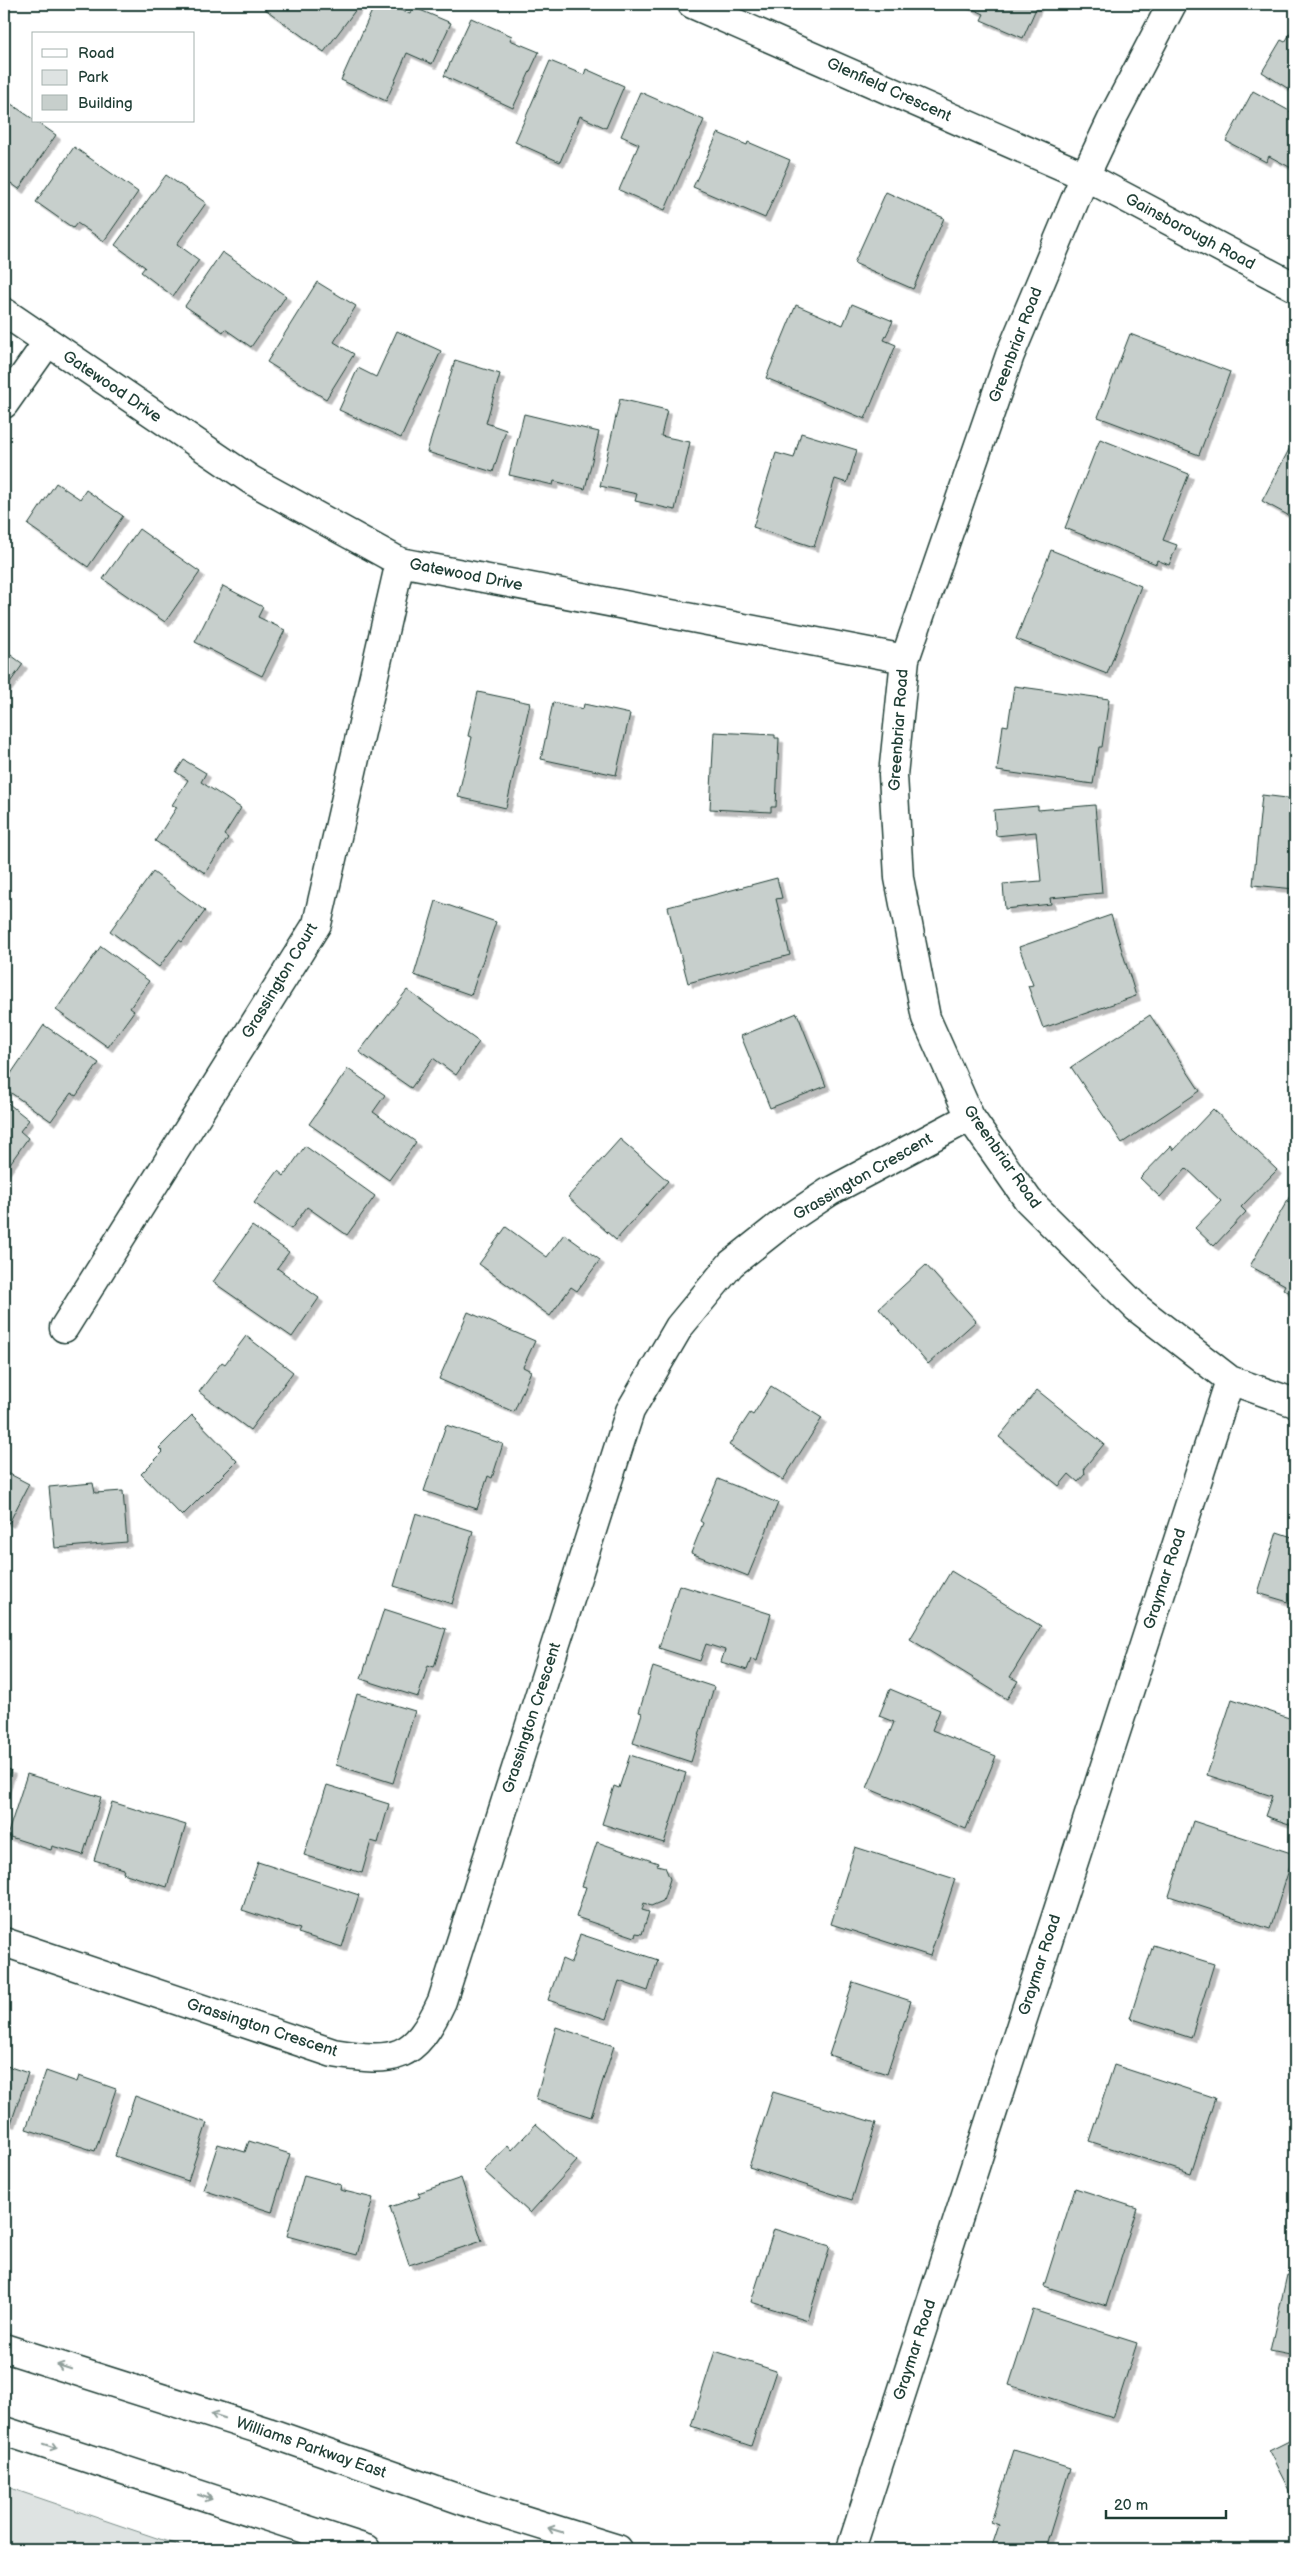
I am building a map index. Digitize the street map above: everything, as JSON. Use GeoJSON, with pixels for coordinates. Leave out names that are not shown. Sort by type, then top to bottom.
{"type":"FeatureCollection","features":[{"type":"Feature","properties":{"kind":"street","name":"Glenfield Crescent"},"geometry":{"type":"LineString","coordinates":[[692,4],[1085,176]]}},
{"type":"Feature","properties":{"kind":"street","name":"Greenbriar Road"},"geometry":{"type":"LineString","coordinates":[[1172,4],[1112,116],[1010,355],[905,659],[893,774],[899,878],[926,1018],[970,1117],[1028,1200],[1089,1263],[1137,1308],[1230,1380],[1295,1403]]}},
{"type":"Feature","properties":{"kind":"street","name":"Gainsborough Road"},"geometry":{"type":"LineString","coordinates":[[1085,176],[1295,288]]}},
{"type":"Feature","properties":{"kind":"street","name":"Gatewood Drive"},"geometry":{"type":"LineString","coordinates":[[4,312],[46,343],[251,480],[400,562],[905,659]]}},
{"type":"Feature","properties":{"kind":"street"},"geometry":{"type":"LineString","coordinates":[[4,404],[46,343]]}},
{"type":"Feature","properties":{"kind":"street","name":"Grassington Court"},"geometry":{"type":"LineString","coordinates":[[64,1328],[317,924],[400,562]]}},
{"type":"Feature","properties":{"kind":"street","name":"Grassington Crescent"},"geometry":{"type":"LineString","coordinates":[[4,1942],[333,2053],[374,2060],[404,2053],[429,2029],[442,2002],[630,1411],[679,1327],[730,1264],[784,1222],[829,1192],[970,1117]]}},
{"type":"Feature","properties":{"kind":"street","name":"Graymar Road"},"geometry":{"type":"LineString","coordinates":[[851,2549],[1230,1380]]}},
{"type":"Feature","properties":{"kind":"street","name":"Williams Parkway East"},"geometry":{"type":"LineString","coordinates":[[4,2348],[268,2432],[476,2505],[618,2549]]}},
{"type":"Feature","properties":{"kind":"street"},"geometry":{"type":"LineString","coordinates":[[4,2431],[366,2549]]}},
{"type":"Feature","properties":{"kind":"green space"},"geometry":{"type":"Polygon","coordinates":[[[4,2486],[189,2549],[4,2549],[4,2486]]]}},
{"type":"Feature","properties":{"kind":"building"},"geometry":{"type":"Polygon","coordinates":[[[269,4],[360,4],[324,52],[265,9],[269,4]]]}},
{"type":"Feature","properties":{"kind":"building"},"geometry":{"type":"Polygon","coordinates":[[[375,4],[386,4],[410,14],[413,7],[451,23],[432,64],[407,53],[386,101],[341,80],[375,4]]]}},
{"type":"Feature","properties":{"kind":"building"},"geometry":{"type":"Polygon","coordinates":[[[962,4],[1038,4],[1023,38],[981,20],[984,14],[962,4]]]}},
{"type":"Feature","properties":{"kind":"building"},"geometry":{"type":"Polygon","coordinates":[[[471,18],[512,36],[510,40],[539,52],[513,108],[444,76],[471,18]]]}},
{"type":"Feature","properties":{"kind":"building"},"geometry":{"type":"Polygon","coordinates":[[[1295,26],[1295,93],[1262,72],[1281,40],[1285,42],[1295,26]]]}},
{"type":"Feature","properties":{"kind":"building"},"geometry":{"type":"Polygon","coordinates":[[[550,61],[584,75],[586,69],[624,86],[606,128],[580,116],[560,162],[515,142],[550,61]]]}},
{"type":"Feature","properties":{"kind":"building"},"geometry":{"type":"Polygon","coordinates":[[[1253,91],[1295,114],[1295,170],[1269,156],[1266,162],[1226,141],[1253,91]]]}},
{"type":"Feature","properties":{"kind":"building"},"geometry":{"type":"Polygon","coordinates":[[[640,92],[704,120],[665,210],[619,190],[639,144],[621,136],[640,92]]]}},
{"type":"Feature","properties":{"kind":"building"},"geometry":{"type":"Polygon","coordinates":[[[4,99],[32,118],[32,122],[37,122],[56,135],[19,189],[4,178],[4,99]]]}},
{"type":"Feature","properties":{"kind":"building"},"geometry":{"type":"Polygon","coordinates":[[[718,133],[747,145],[748,142],[790,160],[765,218],[693,187],[718,133]]]}},
{"type":"Feature","properties":{"kind":"building"},"geometry":{"type":"Polygon","coordinates":[[[74,147],[138,192],[104,241],[77,223],[73,228],[36,202],[74,147]]]}},
{"type":"Feature","properties":{"kind":"building"},"geometry":{"type":"Polygon","coordinates":[[[166,175],[206,203],[177,244],[199,260],[173,296],[141,272],[145,267],[115,245],[166,175]]]}},
{"type":"Feature","properties":{"kind":"building"},"geometry":{"type":"Polygon","coordinates":[[[886,192],[944,218],[913,289],[854,263],[886,192]]]}},
{"type":"Feature","properties":{"kind":"building"},"geometry":{"type":"Polygon","coordinates":[[[222,252],[286,296],[251,347],[225,329],[223,332],[185,306],[222,252]]]}},
{"type":"Feature","properties":{"kind":"building"},"geometry":{"type":"Polygon","coordinates":[[[317,282],[356,306],[334,342],[354,354],[326,399],[267,362],[317,282]]]}},
{"type":"Feature","properties":{"kind":"building"},"geometry":{"type":"Polygon","coordinates":[[[852,304],[893,321],[884,340],[896,345],[865,419],[766,378],[796,305],[843,325],[852,304]]]}},
{"type":"Feature","properties":{"kind":"building"},"geometry":{"type":"Polygon","coordinates":[[[397,331],[441,351],[401,438],[339,410],[358,368],[376,377],[397,331]]]}},
{"type":"Feature","properties":{"kind":"building"},"geometry":{"type":"Polygon","coordinates":[[[1130,334],[1230,372],[1199,455],[1098,417],[1130,334]]]}},
{"type":"Feature","properties":{"kind":"building"},"geometry":{"type":"Polygon","coordinates":[[[455,360],[500,374],[486,423],[506,430],[493,472],[427,452],[455,360]]]}},
{"type":"Feature","properties":{"kind":"building"},"geometry":{"type":"Polygon","coordinates":[[[620,399],[667,410],[661,436],[690,442],[675,510],[635,501],[637,494],[600,486],[620,399]]]}},
{"type":"Feature","properties":{"kind":"building"},"geometry":{"type":"Polygon","coordinates":[[[524,414],[599,432],[585,489],[554,481],[553,485],[509,475],[524,414]]]}},
{"type":"Feature","properties":{"kind":"building"},"geometry":{"type":"Polygon","coordinates":[[[801,433],[857,450],[847,483],[835,479],[814,547],[753,527],[776,453],[794,458],[801,433]]]}},
{"type":"Feature","properties":{"kind":"building"},"geometry":{"type":"Polygon","coordinates":[[[1295,438],[1295,519],[1262,501],[1295,438]]]}},
{"type":"Feature","properties":{"kind":"building"},"geometry":{"type":"Polygon","coordinates":[[[1100,439],[1189,474],[1163,540],[1177,545],[1169,565],[1157,560],[1156,564],[1065,528],[1100,439]]]}},
{"type":"Feature","properties":{"kind":"building"},"geometry":{"type":"Polygon","coordinates":[[[56,483],[80,499],[86,490],[123,516],[88,567],[28,525],[56,483]]]}},
{"type":"Feature","properties":{"kind":"building"},"geometry":{"type":"Polygon","coordinates":[[[139,529],[200,572],[165,622],[103,579],[139,529]]]}},
{"type":"Feature","properties":{"kind":"building"},"geometry":{"type":"Polygon","coordinates":[[[1051,550],[1141,586],[1107,674],[1016,639],[1051,550]]]}},
{"type":"Feature","properties":{"kind":"building"},"geometry":{"type":"Polygon","coordinates":[[[223,586],[263,607],[258,617],[285,630],[262,676],[195,642],[223,586]]]}},
{"type":"Feature","properties":{"kind":"building"},"geometry":{"type":"Polygon","coordinates":[[[4,650],[23,664],[4,691],[4,650]]]}},
{"type":"Feature","properties":{"kind":"building"},"geometry":{"type":"Polygon","coordinates":[[[1014,686],[1109,699],[1102,747],[1099,747],[1093,784],[997,771],[1003,725],[1008,726],[1014,686]]]}},
{"type":"Feature","properties":{"kind":"building"},"geometry":{"type":"Polygon","coordinates":[[[478,692],[530,703],[506,808],[458,797],[472,737],[468,736],[478,692]]]}},
{"type":"Feature","properties":{"kind":"building"},"geometry":{"type":"Polygon","coordinates":[[[553,702],[583,709],[584,704],[630,714],[616,775],[541,759],[553,702]]]}},
{"type":"Feature","properties":{"kind":"building"},"geometry":{"type":"Polygon","coordinates":[[[714,732],[775,735],[775,738],[779,738],[776,807],[771,807],[771,812],[710,809],[714,732]]]}},
{"type":"Feature","properties":{"kind":"building"},"geometry":{"type":"Polygon","coordinates":[[[184,760],[206,773],[201,782],[241,808],[224,835],[228,838],[205,873],[155,841],[177,807],[172,805],[188,780],[176,772],[184,760]]]}},
{"type":"Feature","properties":{"kind":"building"},"geometry":{"type":"Polygon","coordinates":[[[1262,795],[1295,799],[1295,889],[1253,885],[1262,795]]]}},
{"type":"Feature","properties":{"kind":"building"},"geometry":{"type":"Polygon","coordinates":[[[1095,805],[1102,893],[1050,898],[1051,904],[1005,909],[1003,884],[1041,881],[1036,832],[996,836],[994,810],[1038,806],[1038,810],[1095,805]]]}},
{"type":"Feature","properties":{"kind":"building"},"geometry":{"type":"Polygon","coordinates":[[[153,872],[205,911],[182,942],[179,940],[159,967],[110,931],[153,872]]]}},
{"type":"Feature","properties":{"kind":"building"},"geometry":{"type":"Polygon","coordinates":[[[777,878],[782,898],[776,899],[790,955],[688,983],[668,907],[777,878]]]}},
{"type":"Feature","properties":{"kind":"building"},"geometry":{"type":"Polygon","coordinates":[[[436,901],[496,922],[471,995],[414,975],[436,901]]]}},
{"type":"Feature","properties":{"kind":"building"},"geometry":{"type":"Polygon","coordinates":[[[1111,915],[1136,996],[1043,1028],[1028,986],[1033,985],[1019,947],[1111,915]]]}},
{"type":"Feature","properties":{"kind":"building"},"geometry":{"type":"Polygon","coordinates":[[[101,946],[149,981],[130,1008],[134,1011],[108,1047],[56,1010],[101,946]]]}},
{"type":"Feature","properties":{"kind":"building"},"geometry":{"type":"Polygon","coordinates":[[[407,990],[479,1042],[456,1075],[433,1058],[411,1088],[359,1052],[407,990]]]}},
{"type":"Feature","properties":{"kind":"building"},"geometry":{"type":"Polygon","coordinates":[[[1295,1001],[1295,1012],[1290,1006],[1295,1001]]]}},
{"type":"Feature","properties":{"kind":"building"},"geometry":{"type":"Polygon","coordinates":[[[797,1013],[826,1086],[770,1108],[741,1036],[797,1013]]]}},
{"type":"Feature","properties":{"kind":"building"},"geometry":{"type":"Polygon","coordinates":[[[1150,1015],[1200,1091],[1122,1143],[1071,1067],[1150,1015]]]}},
{"type":"Feature","properties":{"kind":"building"},"geometry":{"type":"Polygon","coordinates":[[[44,1025],[99,1063],[76,1096],[71,1093],[51,1121],[4,1088],[4,1084],[44,1025]]]}},
{"type":"Feature","properties":{"kind":"building"},"geometry":{"type":"Polygon","coordinates":[[[348,1069],[385,1095],[373,1112],[416,1142],[389,1180],[309,1124],[348,1069]]]}},
{"type":"Feature","properties":{"kind":"building"},"geometry":{"type":"Polygon","coordinates":[[[4,1100],[29,1120],[20,1131],[28,1138],[4,1172],[4,1100]]]}},
{"type":"Feature","properties":{"kind":"building"},"geometry":{"type":"Polygon","coordinates":[[[1213,1109],[1277,1170],[1241,1207],[1246,1212],[1214,1246],[1195,1228],[1221,1201],[1186,1168],[1160,1197],[1140,1178],[1171,1146],[1174,1150],[1213,1109]]]}},
{"type":"Feature","properties":{"kind":"building"},"geometry":{"type":"Polygon","coordinates":[[[620,1139],[668,1181],[616,1240],[568,1197],[620,1139]]]}},
{"type":"Feature","properties":{"kind":"building"},"geometry":{"type":"Polygon","coordinates":[[[305,1146],[375,1196],[347,1235],[307,1207],[291,1229],[254,1203],[278,1171],[284,1176],[305,1146]]]}},
{"type":"Feature","properties":{"kind":"building"},"geometry":{"type":"Polygon","coordinates":[[[1295,1187],[1295,1296],[1283,1289],[1285,1285],[1250,1266],[1295,1187]]]}},
{"type":"Feature","properties":{"kind":"building"},"geometry":{"type":"Polygon","coordinates":[[[252,1226],[289,1252],[277,1268],[319,1298],[292,1337],[213,1282],[252,1226]]]}},
{"type":"Feature","properties":{"kind":"building"},"geometry":{"type":"Polygon","coordinates":[[[506,1227],[547,1257],[564,1234],[600,1260],[577,1291],[571,1287],[550,1316],[479,1264],[506,1227]]]}},
{"type":"Feature","properties":{"kind":"building"},"geometry":{"type":"Polygon","coordinates":[[[926,1265],[976,1321],[928,1364],[879,1308],[926,1265]]]}},
{"type":"Feature","properties":{"kind":"building"},"geometry":{"type":"Polygon","coordinates":[[[468,1312],[535,1341],[523,1367],[531,1371],[514,1412],[439,1379],[468,1312]]]}},
{"type":"Feature","properties":{"kind":"building"},"geometry":{"type":"Polygon","coordinates":[[[246,1336],[293,1372],[250,1430],[199,1392],[222,1362],[225,1364],[246,1336]]]}},
{"type":"Feature","properties":{"kind":"building"},"geometry":{"type":"Polygon","coordinates":[[[771,1386],[822,1418],[783,1480],[729,1445],[750,1413],[753,1415],[771,1386]]]}},
{"type":"Feature","properties":{"kind":"building"},"geometry":{"type":"Polygon","coordinates":[[[1037,1390],[1104,1444],[1084,1468],[1085,1474],[1078,1482],[1069,1474],[1059,1486],[999,1437],[1037,1390]]]}},
{"type":"Feature","properties":{"kind":"building"},"geometry":{"type":"Polygon","coordinates":[[[192,1415],[237,1461],[182,1516],[141,1474],[163,1452],[159,1448],[192,1415]]]}},
{"type":"Feature","properties":{"kind":"building"},"geometry":{"type":"Polygon","coordinates":[[[446,1425],[503,1444],[492,1478],[488,1476],[477,1509],[424,1491],[446,1425]]]}},
{"type":"Feature","properties":{"kind":"building"},"geometry":{"type":"Polygon","coordinates":[[[4,1471],[29,1484],[9,1523],[4,1520],[4,1471]]]}},
{"type":"Feature","properties":{"kind":"building"},"geometry":{"type":"Polygon","coordinates":[[[718,1479],[778,1503],[748,1576],[691,1553],[703,1523],[700,1521],[718,1479]]]}},
{"type":"Feature","properties":{"kind":"building"},"geometry":{"type":"Polygon","coordinates":[[[93,1483],[95,1493],[123,1491],[127,1542],[55,1548],[49,1487],[93,1483]]]}},
{"type":"Feature","properties":{"kind":"building"},"geometry":{"type":"Polygon","coordinates":[[[416,1513],[473,1531],[452,1604],[394,1586],[416,1513]]]}},
{"type":"Feature","properties":{"kind":"building"},"geometry":{"type":"Polygon","coordinates":[[[1277,1532],[1295,1538],[1295,1604],[1258,1593],[1277,1532]]]}},
{"type":"Feature","properties":{"kind":"building"},"geometry":{"type":"Polygon","coordinates":[[[951,1571],[1041,1626],[1010,1677],[1018,1681],[1007,1699],[910,1639],[951,1571]]]}},
{"type":"Feature","properties":{"kind":"building"},"geometry":{"type":"Polygon","coordinates":[[[679,1585],[771,1614],[757,1661],[751,1659],[747,1670],[721,1662],[725,1650],[706,1644],[700,1661],[659,1648],[679,1585]]]}},
{"type":"Feature","properties":{"kind":"building"},"geometry":{"type":"Polygon","coordinates":[[[384,1609],[446,1629],[434,1667],[428,1665],[418,1697],[361,1679],[384,1609]]]}},
{"type":"Feature","properties":{"kind":"building"},"geometry":{"type":"Polygon","coordinates":[[[653,1667],[714,1687],[691,1762],[633,1743],[642,1713],[639,1712],[653,1667]]]}},
{"type":"Feature","properties":{"kind":"building"},"geometry":{"type":"Polygon","coordinates":[[[890,1689],[940,1710],[932,1730],[996,1756],[966,1829],[867,1788],[894,1722],[879,1716],[890,1689]]]}},
{"type":"Feature","properties":{"kind":"building"},"geometry":{"type":"Polygon","coordinates":[[[357,1694],[415,1711],[393,1783],[336,1765],[357,1694]]]}},
{"type":"Feature","properties":{"kind":"building"},"geometry":{"type":"Polygon","coordinates":[[[1232,1699],[1295,1720],[1295,1826],[1265,1816],[1272,1796],[1207,1775],[1232,1699]]]}},
{"type":"Feature","properties":{"kind":"building"},"geometry":{"type":"Polygon","coordinates":[[[630,1755],[686,1773],[664,1843],[602,1824],[614,1786],[619,1788],[630,1755]]]}},
{"type":"Feature","properties":{"kind":"building"},"geometry":{"type":"Polygon","coordinates":[[[4,1768],[11,1770],[4,1792],[4,1768]]]}},
{"type":"Feature","properties":{"kind":"building"},"geometry":{"type":"Polygon","coordinates":[[[27,1774],[101,1797],[83,1855],[52,1846],[51,1850],[7,1836],[27,1774]]]}},
{"type":"Feature","properties":{"kind":"building"},"geometry":{"type":"Polygon","coordinates":[[[327,1785],[389,1804],[378,1843],[371,1841],[362,1873],[304,1855],[327,1785]]]}},
{"type":"Feature","properties":{"kind":"building"},"geometry":{"type":"Polygon","coordinates":[[[112,1802],[186,1825],[167,1887],[123,1873],[124,1869],[94,1860],[112,1802]]]}},
{"type":"Feature","properties":{"kind":"building"},"geometry":{"type":"Polygon","coordinates":[[[1193,1821],[1294,1854],[1270,1929],[1169,1896],[1193,1821]]]}},
{"type":"Feature","properties":{"kind":"building"},"geometry":{"type":"Polygon","coordinates":[[[597,1842],[665,1867],[670,1879],[663,1901],[651,1906],[644,1903],[642,1910],[649,1912],[642,1934],[636,1933],[635,1937],[576,1917],[586,1887],[582,1886],[597,1842]]]}},
{"type":"Feature","properties":{"kind":"building"},"geometry":{"type":"Polygon","coordinates":[[[855,1847],[955,1879],[930,1956],[831,1924],[855,1847]]]}},
{"type":"Feature","properties":{"kind":"building"},"geometry":{"type":"Polygon","coordinates":[[[258,1862],[359,1895],[342,1947],[298,1933],[300,1929],[242,1910],[258,1862]]]}},
{"type":"Feature","properties":{"kind":"building"},"geometry":{"type":"Polygon","coordinates":[[[580,1934],[658,1960],[648,1991],[619,1981],[606,2019],[548,2000],[562,1959],[571,1963],[580,1934]]]}},
{"type":"Feature","properties":{"kind":"building"},"geometry":{"type":"Polygon","coordinates":[[[1153,1945],[1214,1964],[1191,2038],[1130,2018],[1153,1945]]]}},
{"type":"Feature","properties":{"kind":"building"},"geometry":{"type":"Polygon","coordinates":[[[853,1982],[911,2001],[887,2074],[829,2055],[853,1982]]]}},
{"type":"Feature","properties":{"kind":"building"},"geometry":{"type":"Polygon","coordinates":[[[556,2027],[614,2046],[591,2117],[536,2099],[556,2027]]]}},
{"type":"Feature","properties":{"kind":"building"},"geometry":{"type":"Polygon","coordinates":[[[4,2065],[28,2073],[11,2123],[4,2120],[4,2065]]]}},
{"type":"Feature","properties":{"kind":"building"},"geometry":{"type":"Polygon","coordinates":[[[1114,2065],[1215,2098],[1191,2174],[1089,2141],[1114,2065]]]}},
{"type":"Feature","properties":{"kind":"building"},"geometry":{"type":"Polygon","coordinates":[[[46,2071],[77,2082],[79,2076],[116,2089],[95,2151],[26,2129],[46,2071]]]}},
{"type":"Feature","properties":{"kind":"building"},"geometry":{"type":"Polygon","coordinates":[[[773,2092],[876,2123],[852,2200],[749,2167],[773,2092]]]}},
{"type":"Feature","properties":{"kind":"building"},"geometry":{"type":"Polygon","coordinates":[[[135,2096],[207,2123],[188,2181],[115,2156],[135,2096]]]}},
{"type":"Feature","properties":{"kind":"building"},"geometry":{"type":"Polygon","coordinates":[[[536,2124],[577,2161],[530,2213],[484,2171],[508,2145],[512,2150],[536,2124]]]}},
{"type":"Feature","properties":{"kind":"building"},"geometry":{"type":"Polygon","coordinates":[[[249,2141],[290,2154],[272,2212],[203,2190],[218,2144],[245,2152],[249,2141]]]}},
{"type":"Feature","properties":{"kind":"building"},"geometry":{"type":"Polygon","coordinates":[[[304,2175],[341,2185],[340,2190],[373,2198],[357,2255],[287,2236],[304,2175]]]}},
{"type":"Feature","properties":{"kind":"building"},"geometry":{"type":"Polygon","coordinates":[[[461,2178],[482,2241],[409,2265],[390,2207],[420,2197],[418,2193],[461,2178]]]}},
{"type":"Feature","properties":{"kind":"building"},"geometry":{"type":"Polygon","coordinates":[[[1075,2188],[1137,2208],[1106,2306],[1044,2286],[1075,2188]]]}},
{"type":"Feature","properties":{"kind":"building"},"geometry":{"type":"Polygon","coordinates":[[[774,2229],[830,2246],[808,2320],[751,2302],[774,2229]]]}},
{"type":"Feature","properties":{"kind":"building"},"geometry":{"type":"Polygon","coordinates":[[[1287,2275],[1295,2277],[1295,2356],[1270,2351],[1287,2275]]]}},
{"type":"Feature","properties":{"kind":"building"},"geometry":{"type":"Polygon","coordinates":[[[1033,2310],[1137,2343],[1113,2418],[1009,2385],[1033,2310]]]}},
{"type":"Feature","properties":{"kind":"building"},"geometry":{"type":"Polygon","coordinates":[[[715,2351],[776,2371],[751,2446],[691,2426],[715,2351]]]}},
{"type":"Feature","properties":{"kind":"building"},"geometry":{"type":"Polygon","coordinates":[[[1295,2438],[1295,2502],[1269,2451],[1295,2438]]]}},
{"type":"Feature","properties":{"kind":"building"},"geometry":{"type":"Polygon","coordinates":[[[1014,2450],[1070,2468],[1045,2549],[991,2549],[999,2525],[991,2522],[1014,2450]]]}}]}
